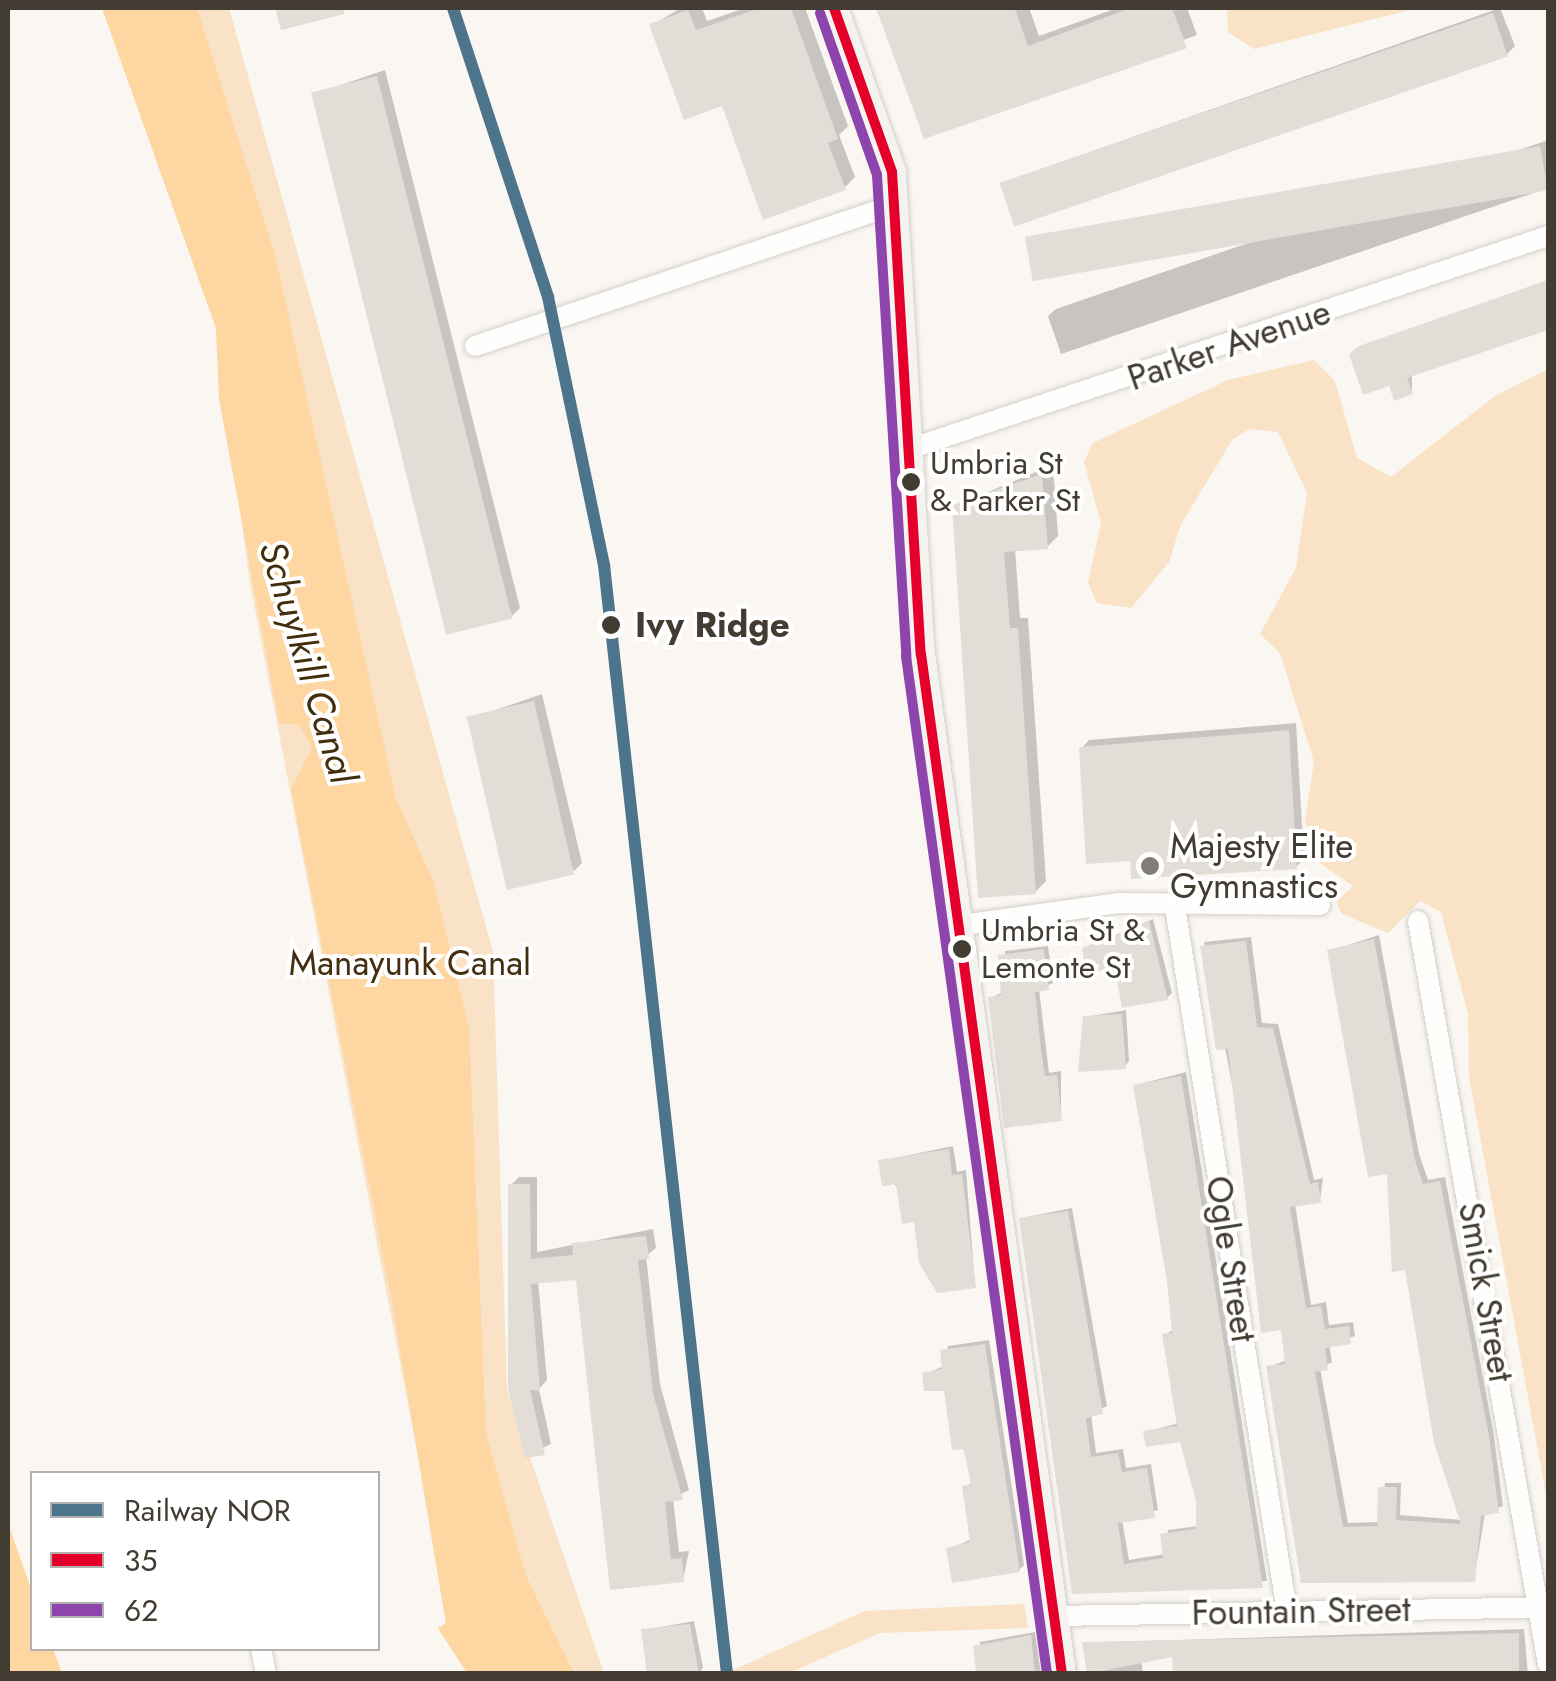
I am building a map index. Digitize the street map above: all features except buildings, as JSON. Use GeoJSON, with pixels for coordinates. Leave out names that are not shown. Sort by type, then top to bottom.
{"type":"FeatureCollection","features":[{"type":"Feature","properties":{"kind":"main road"},"geometry":{"type":"LineString","coordinates":[[834,8],[888,156],[921,654],[954,926],[1062,1674]]}},
{"type":"Feature","properties":{"kind":"street"},"geometry":{"type":"LineString","coordinates":[[475,346],[894,205]]}},
{"type":"Feature","properties":{"kind":"street","name":"Parker Avenue"},"geometry":{"type":"LineString","coordinates":[[909,449],[1548,236]]}},
{"type":"Feature","properties":{"kind":"street"},"geometry":{"type":"LineString","coordinates":[[954,926],[1038,912],[1320,905]]}},
{"type":"Feature","properties":{"kind":"street","name":"Ogle Street"},"geometry":{"type":"LineString","coordinates":[[1175,906],[1287,1612]]}},
{"type":"Feature","properties":{"kind":"street","name":"Smick Street"},"geometry":{"type":"LineString","coordinates":[[1418,921],[1545,1607],[1548,1664]]}},
{"type":"Feature","properties":{"kind":"street","name":"Fountain Street"},"geometry":{"type":"LineString","coordinates":[[1053,1616],[1545,1607]]}},
{"type":"Feature","properties":{"kind":"green space","name":"Manayunk Canal"},"geometry":{"type":"Polygon","coordinates":[[[102,8],[229,8],[493,952],[507,1391],[604,1673],[467,1673],[438,1628],[446,1623],[415,1440],[250,583],[216,328],[102,8]]]}},
{"type":"Feature","properties":{"kind":"green space"},"geometry":{"type":"Polygon","coordinates":[[[1227,8],[1418,8],[1254,49],[1228,32],[1227,8]]]}},
{"type":"Feature","properties":{"kind":"green space"},"geometry":{"type":"Polygon","coordinates":[[[1314,360],[1335,381],[1357,458],[1391,477],[1495,396],[1548,369],[1548,1505],[1469,1077],[1468,1014],[1441,912],[1420,901],[1388,933],[1342,914],[1336,902],[1353,886],[1317,861],[1305,820],[1314,762],[1280,653],[1260,634],[1296,568],[1307,493],[1278,432],[1250,429],[1233,439],[1181,524],[1169,562],[1131,608],[1097,603],[1088,583],[1101,523],[1084,462],[1093,443],[1228,380],[1314,360]]]}},
{"type":"Feature","properties":{"kind":"green space"},"geometry":{"type":"Polygon","coordinates":[[[1024,1604],[1028,1628],[880,1633],[789,1673],[726,1673],[865,1611],[1024,1604]]]}},
{"type":"Feature","properties":{"kind":"water","name":"Manayunk Canal"},"geometry":{"type":"Polygon","coordinates":[[[102,8],[197,8],[276,259],[396,799],[433,881],[469,1027],[486,1434],[526,1576],[574,1673],[467,1673],[438,1628],[446,1623],[391,1296],[291,789],[312,748],[300,725],[279,723],[219,399],[216,328],[102,8]]]}},
{"type":"Feature","properties":{"kind":"water"},"geometry":{"type":"Polygon","coordinates":[[[8,1523],[30,1586],[30,1651],[54,1651],[62,1673],[8,1673],[8,1523]]]}},
{"type":"Feature","properties":{"kind":"rail line","name":"NOR"},"geometry":{"type":"LineString","coordinates":[[453,8],[548,297],[604,565],[727,1674]]}},
{"type":"Feature","properties":{"kind":"transit line","name":"35"},"geometry":{"type":"LineString","coordinates":[[834,8],[892,172],[921,654],[1062,1674]]}},
{"type":"Feature","properties":{"kind":"transit line","name":"62"},"geometry":{"type":"LineString","coordinates":[[820,13],[877,175],[906,656],[1047,1674]]}},
{"type":"Feature","properties":{"kind":"place","name":"Umbria St & Parker St"},"geometry":{"type":"Point","coordinates":[911,482]}},
{"type":"Feature","properties":{"kind":"place","name":"Ivy Ridge"},"geometry":{"type":"Point","coordinates":[611,625]}},
{"type":"Feature","properties":{"kind":"place","name":"Majesty Elite Gymnastics"},"geometry":{"type":"Point","coordinates":[1150,866]}},
{"type":"Feature","properties":{"kind":"place","name":"Umbria St & Lemonte St"},"geometry":{"type":"Point","coordinates":[962,949]}},
{"type":"Feature","properties":{"kind":"water label","name":"Schuylkill Canal"},"geometry":{"type":"Point","coordinates":[308,662]}}]}
